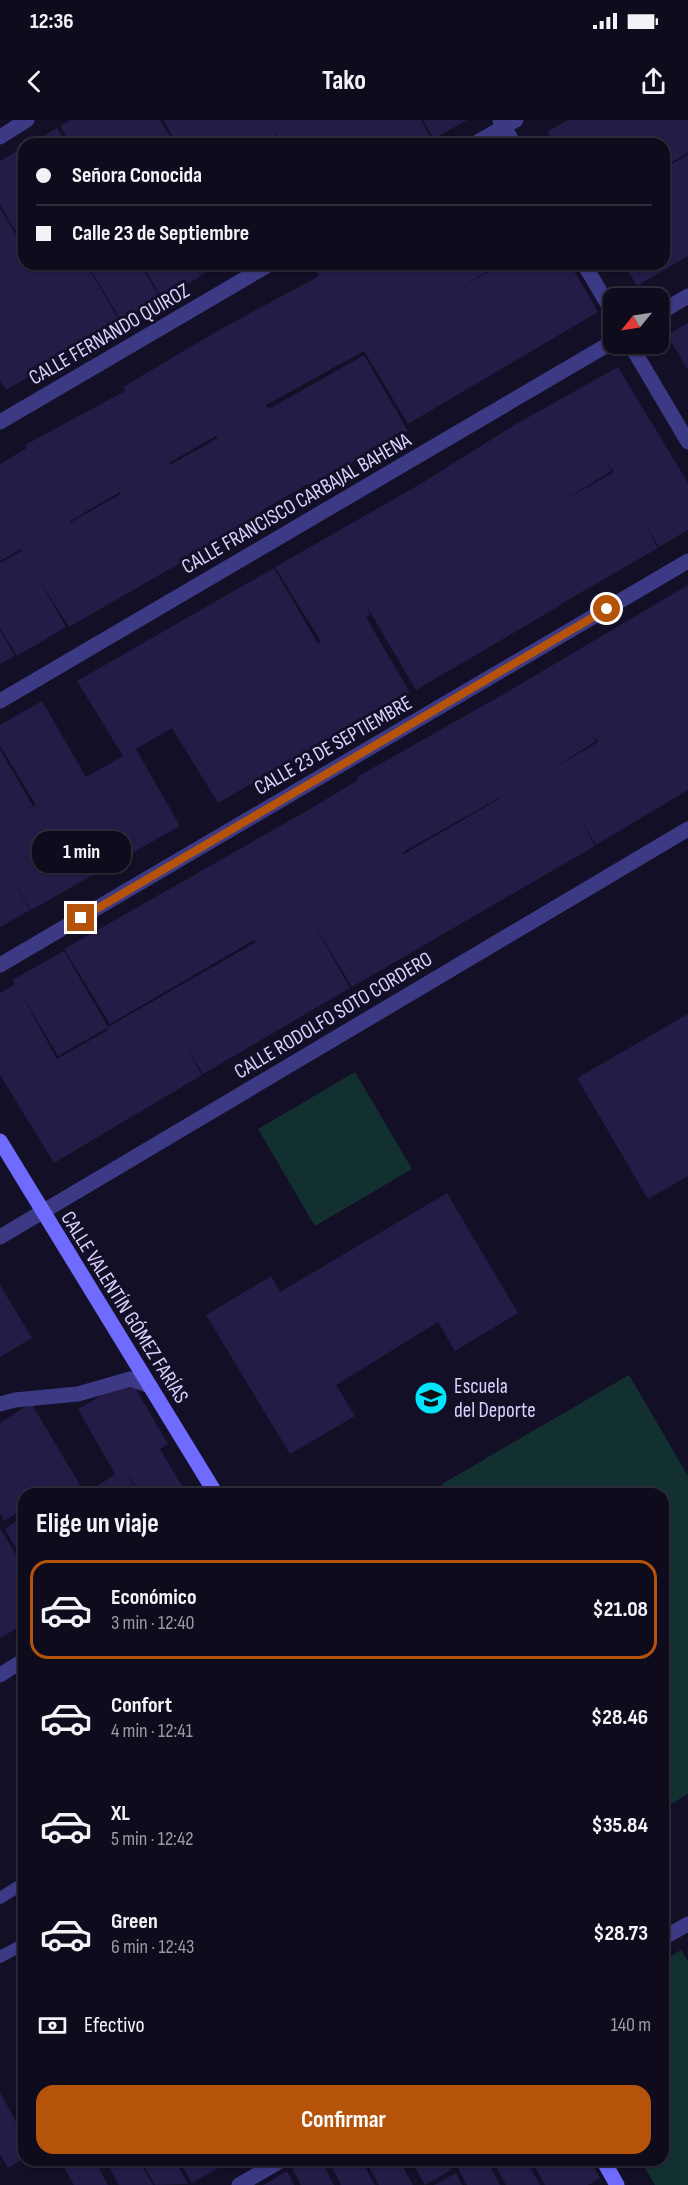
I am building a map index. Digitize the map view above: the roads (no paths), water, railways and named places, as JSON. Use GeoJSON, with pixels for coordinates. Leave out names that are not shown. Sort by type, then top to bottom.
{"type":"FeatureCollection","features":[{"type":"Feature","properties":{"kind":"main road","name":"CALLE VALENTÍN GÓMEZ FARÍAS"},"geometry":{"type":"LineString","coordinates":[[0,1141],[212,1488]]}},
{"type":"Feature","properties":{"kind":"main road"},"geometry":{"type":"LineString","coordinates":[[606,2166],[617,2185]]}},
{"type":"Feature","properties":{"kind":"street"},"geometry":{"type":"LineString","coordinates":[[0,137],[27,120]]}},
{"type":"Feature","properties":{"kind":"street"},"geometry":{"type":"LineString","coordinates":[[483,138],[506,122],[512,138]]}},
{"type":"Feature","properties":{"kind":"street","name":"CALLE FERNANDO QUIROZ"},"geometry":{"type":"LineString","coordinates":[[0,423],[260,270]]}},
{"type":"Feature","properties":{"kind":"street"},"geometry":{"type":"LineString","coordinates":[[588,270],[603,296]]}},
{"type":"Feature","properties":{"kind":"street"},"geometry":{"type":"LineString","coordinates":[[669,307],[688,296]]}},
{"type":"Feature","properties":{"kind":"street","name":"CALLE FRANCISCO CARBAJAL BAHENA"},"geometry":{"type":"LineString","coordinates":[[0,701],[603,347]]}},
{"type":"Feature","properties":{"kind":"street"},"geometry":{"type":"LineString","coordinates":[[636,354],[688,442]]}},
{"type":"Feature","properties":{"kind":"street","name":"CALLE 23 DE SEPTIEMBRE"},"geometry":{"type":"LineString","coordinates":[[0,965],[688,561]]}},
{"type":"Feature","properties":{"kind":"street","name":"CALLE RODOLFO SOTO CORDERO"},"geometry":{"type":"LineString","coordinates":[[0,1237],[688,829]]}},
{"type":"Feature","properties":{"kind":"street"},"geometry":{"type":"LineString","coordinates":[[0,1404],[15,1400],[78,1395],[130,1379],[150,1386]]}},
{"type":"Feature","properties":{"kind":"street"},"geometry":{"type":"LineString","coordinates":[[0,1675],[18,1664]]}},
{"type":"Feature","properties":{"kind":"street"},"geometry":{"type":"LineString","coordinates":[[669,1935],[687,1927]]}},
{"type":"Feature","properties":{"kind":"street"},"geometry":{"type":"LineString","coordinates":[[239,2185],[272,2166]]}},
{"type":"Feature","properties":{"kind":"lane"},"geometry":{"type":"LineString","coordinates":[[0,1898],[18,1887]]}},
{"type":"Feature","properties":{"kind":"lane"},"geometry":{"type":"LineString","coordinates":[[0,1957],[18,1947]]}},
{"type":"Feature","properties":{"kind":"place","name":"Escuela del Deporte"},"geometry":{"type":"Point","coordinates":[431,1398]}}]}
